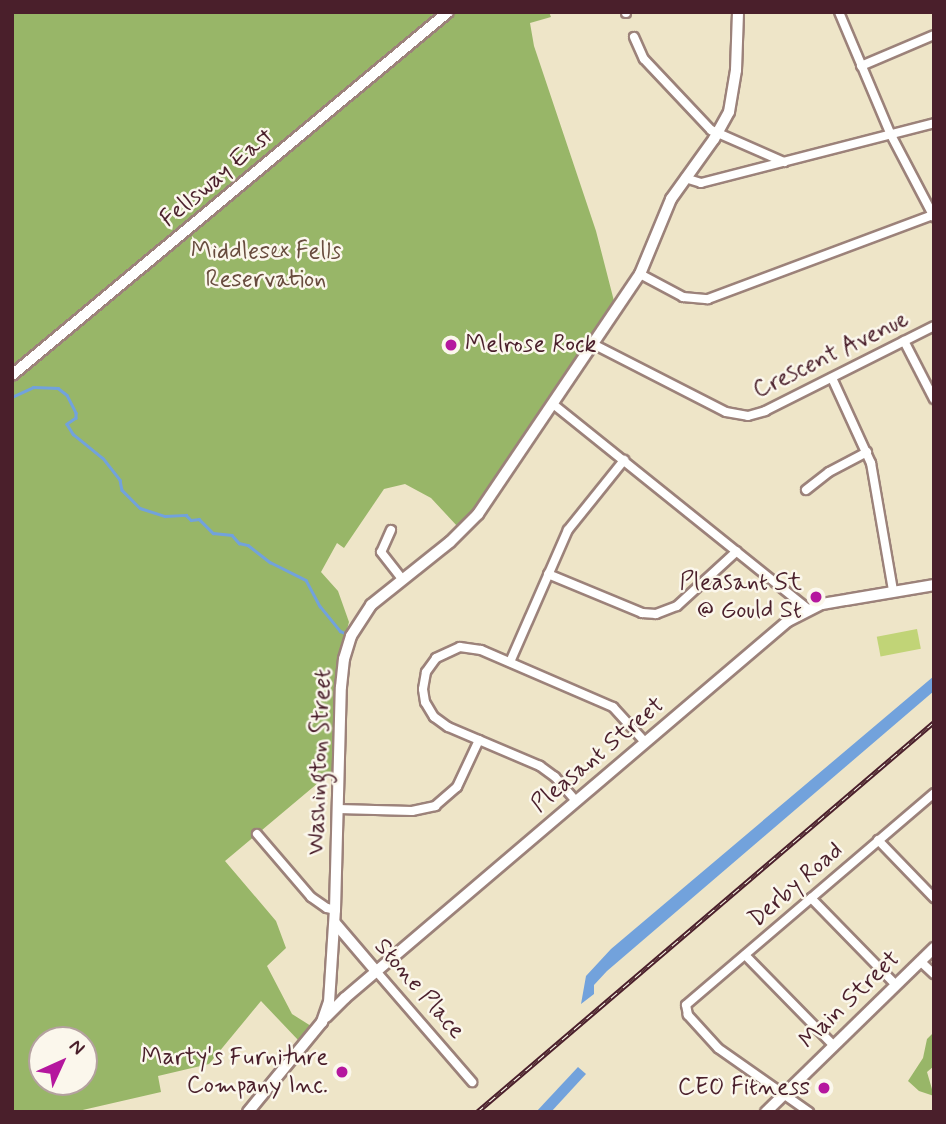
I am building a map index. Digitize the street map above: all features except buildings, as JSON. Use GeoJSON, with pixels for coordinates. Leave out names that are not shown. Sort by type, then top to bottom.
{"type":"FeatureCollection","features":[{"type":"Feature","properties":{"kind":"main road","name":"Fellsway East"},"geometry":{"type":"LineString","coordinates":[[12,375],[448,12]]}},
{"type":"Feature","properties":{"kind":"main road","name":"Washington Street"},"geometry":{"type":"LineString","coordinates":[[248,1112],[322,1022],[331,987],[341,687],[347,647],[366,611],[470,523],[640,274],[668,203],[718,134],[733,94],[738,12]]}},
{"type":"Feature","properties":{"kind":"main road","name":"Pleasant Street"},"geometry":{"type":"LineString","coordinates":[[322,1022],[376,971],[781,627],[808,609],[827,602],[934,585]]}},
{"type":"Feature","properties":{"kind":"main road","name":"Stone Place"},"geometry":{"type":"LineString","coordinates":[[335,923],[376,971]]}},
{"type":"Feature","properties":{"kind":"main road","name":"Main Street"},"geometry":{"type":"LineString","coordinates":[[766,1112],[934,948]]}},
{"type":"Feature","properties":{"kind":"street"},"geometry":{"type":"LineString","coordinates":[[640,274],[683,297],[708,299],[933,216],[891,135],[839,12]]}},
{"type":"Feature","properties":{"kind":"street"},"geometry":{"type":"LineString","coordinates":[[861,66],[934,35]]}},
{"type":"Feature","properties":{"kind":"street"},"geometry":{"type":"LineString","coordinates":[[634,37],[644,59],[718,134],[784,162]]}},
{"type":"Feature","properties":{"kind":"street"},"geometry":{"type":"LineString","coordinates":[[685,178],[701,183],[934,123]]}},
{"type":"Feature","properties":{"kind":"street","name":"Crescent Avenue"},"geometry":{"type":"LineString","coordinates":[[593,344],[739,415],[761,413],[934,326]]}},
{"type":"Feature","properties":{"kind":"street"},"geometry":{"type":"LineString","coordinates":[[904,341],[934,399]]}},
{"type":"Feature","properties":{"kind":"street"},"geometry":{"type":"LineString","coordinates":[[832,378],[867,452],[875,481],[893,592]]}},
{"type":"Feature","properties":{"kind":"street"},"geometry":{"type":"LineString","coordinates":[[552,404],[808,609]]}},
{"type":"Feature","properties":{"kind":"street"},"geometry":{"type":"LineString","coordinates":[[806,490],[828,472],[867,452]]}},
{"type":"Feature","properties":{"kind":"street"},"geometry":{"type":"LineString","coordinates":[[509,662],[569,530],[624,460]]}},
{"type":"Feature","properties":{"kind":"street"},"geometry":{"type":"LineString","coordinates":[[391,530],[381,552],[402,579]]}},
{"type":"Feature","properties":{"kind":"street"},"geometry":{"type":"LineString","coordinates":[[548,573],[642,613],[656,614],[677,606],[737,551]]}},
{"type":"Feature","properties":{"kind":"street"},"geometry":{"type":"LineString","coordinates":[[576,801],[555,777],[540,766],[444,725],[432,713],[424,694],[426,672],[440,656],[460,647],[477,649],[509,662],[613,707],[645,742]]}},
{"type":"Feature","properties":{"kind":"street"},"geometry":{"type":"LineString","coordinates":[[338,809],[412,811],[435,806],[457,787],[479,740]]}},
{"type":"Feature","properties":{"kind":"street","name":"Derby Road"},"geometry":{"type":"LineString","coordinates":[[783,1095],[718,1048],[685,1008],[934,793]]}},
{"type":"Feature","properties":{"kind":"street"},"geometry":{"type":"LineString","coordinates":[[257,834],[311,897],[324,907],[335,910]]}},
{"type":"Feature","properties":{"kind":"street"},"geometry":{"type":"LineString","coordinates":[[878,840],[934,898]]}},
{"type":"Feature","properties":{"kind":"street"},"geometry":{"type":"LineString","coordinates":[[811,898],[896,985]]}},
{"type":"Feature","properties":{"kind":"street"},"geometry":{"type":"LineString","coordinates":[[745,955],[834,1046]]}},
{"type":"Feature","properties":{"kind":"street"},"geometry":{"type":"LineString","coordinates":[[920,961],[934,974]]}},
{"type":"Feature","properties":{"kind":"street","name":"Stone Place"},"geometry":{"type":"LineString","coordinates":[[376,971],[472,1082]]}},
{"type":"Feature","properties":{"kind":"street"},"geometry":{"type":"LineString","coordinates":[[783,1095],[809,1112]]}},
{"type":"Feature","properties":{"kind":"green space","name":"Middlesex Fells Reservation"},"geometry":{"type":"Polygon","coordinates":[[[12,12],[549,12],[551,17],[530,23],[534,46],[596,231],[614,301],[477,506],[458,527],[431,498],[405,484],[384,489],[344,548],[337,543],[321,572],[338,591],[349,622],[337,668],[335,774],[318,783],[225,861],[276,921],[286,948],[267,966],[292,1014],[311,1026],[299,1041],[261,1001],[209,1064],[158,1076],[161,1092],[74,1112],[12,1112],[12,12]]]}},
{"type":"Feature","properties":{"kind":"green space"},"geometry":{"type":"Polygon","coordinates":[[[917,629],[921,649],[881,656],[877,637],[917,629]]]}},
{"type":"Feature","properties":{"kind":"green space"},"geometry":{"type":"Polygon","coordinates":[[[934,1032],[934,1066],[927,1072],[934,1096],[919,1091],[908,1081],[923,1058],[927,1039],[934,1032]]]}},
{"type":"Feature","properties":{"kind":"water"},"geometry":{"type":"Polygon","coordinates":[[[934,676],[934,691],[607,971],[594,985],[594,994],[581,1004],[586,976],[611,949],[934,676]]]}},
{"type":"Feature","properties":{"kind":"water"},"geometry":{"type":"Polygon","coordinates":[[[578,1067],[586,1074],[551,1112],[536,1112],[578,1067]]]}},
{"type":"Feature","properties":{"kind":"waterway"},"geometry":{"type":"LineString","coordinates":[[12,397],[33,387],[58,388],[67,395],[76,413],[76,418],[67,424],[73,434],[103,458],[120,480],[122,490],[140,508],[165,516],[186,515],[191,520],[199,519],[213,533],[232,535],[239,543],[248,545],[270,562],[306,580],[320,606],[340,631],[347,634]]}},
{"type":"Feature","properties":{"kind":"railway"},"geometry":{"type":"LineString","coordinates":[[477,1112],[934,722]]}},
{"type":"Feature","properties":{"kind":"place","name":"Melrose Rock"},"geometry":{"type":"Point","coordinates":[451,345]}},
{"type":"Feature","properties":{"kind":"place","name":"Pleasant St @ Gould St"},"geometry":{"type":"Point","coordinates":[816,597]}},
{"type":"Feature","properties":{"kind":"place","name":"Marty's Furniture Company Inc."},"geometry":{"type":"Point","coordinates":[342,1072]}},
{"type":"Feature","properties":{"kind":"place","name":"CEO Fitness"},"geometry":{"type":"Point","coordinates":[824,1088]}}]}
